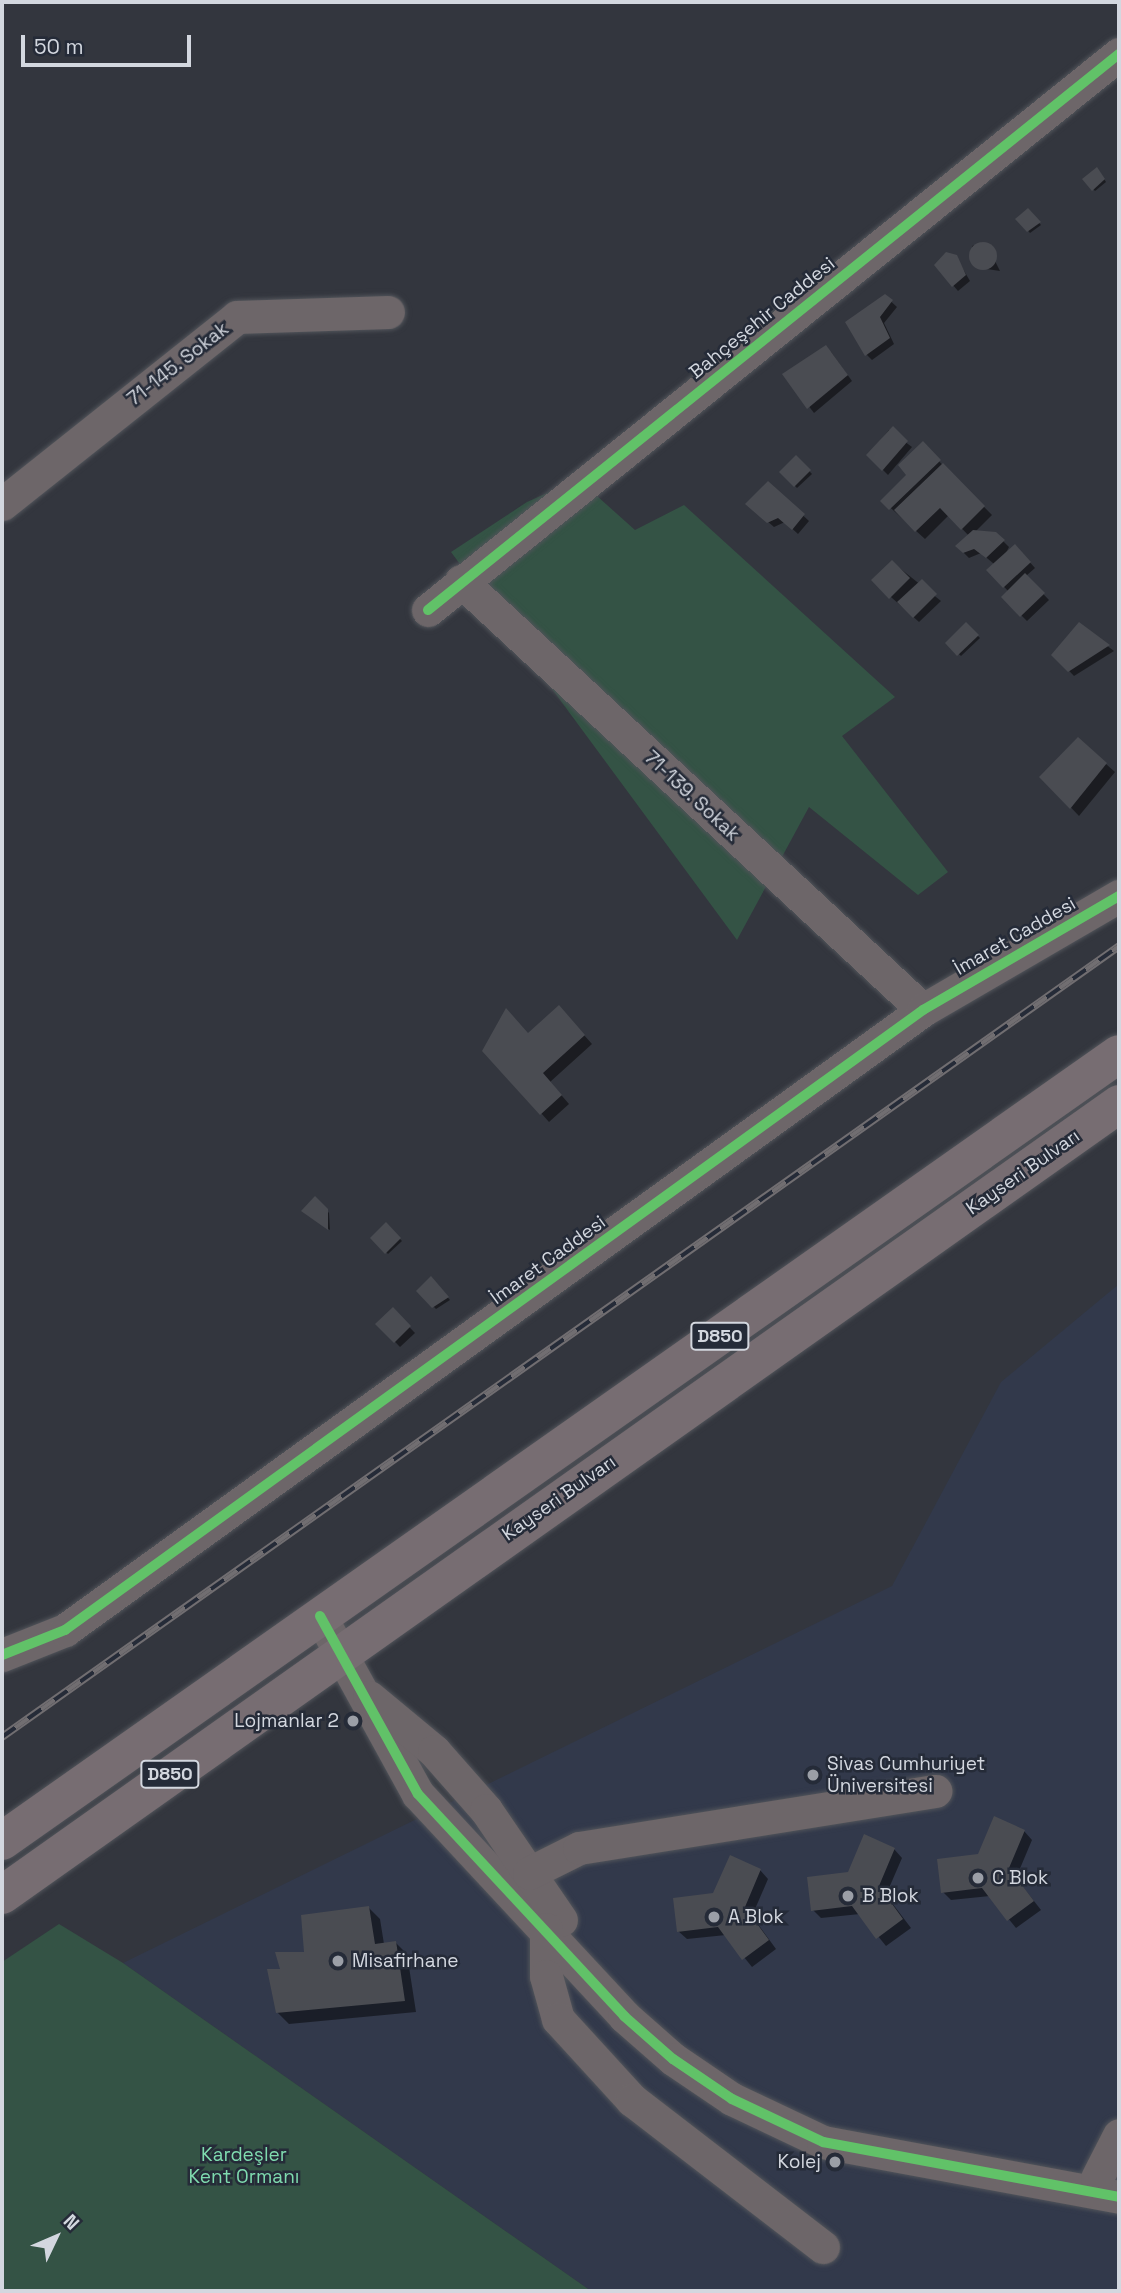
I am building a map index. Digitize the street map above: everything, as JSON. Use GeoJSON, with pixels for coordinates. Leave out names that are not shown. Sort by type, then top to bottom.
{"type":"FeatureCollection","features":[{"type":"Feature","properties":{"kind":"highway","name":"Kayseri Bulvarı"},"geometry":{"type":"LineString","coordinates":[[2,1841],[1119,1054]]}},
{"type":"Feature","properties":{"kind":"highway","name":"Kayseri Bulvarı"},"geometry":{"type":"LineString","coordinates":[[2,1895],[338,1653],[1119,1104]]}},
{"type":"Feature","properties":{"kind":"street","name":"Bahçeşehir Caddesi"},"geometry":{"type":"LineString","coordinates":[[428,610],[1119,54]]}},
{"type":"Feature","properties":{"kind":"street","name":"71-145. Sokak"},"geometry":{"type":"LineString","coordinates":[[2,504],[237,317],[388,312]]}},
{"type":"Feature","properties":{"kind":"street","name":"71-139. Sokak"},"geometry":{"type":"LineString","coordinates":[[461,581],[923,1010]]}},
{"type":"Feature","properties":{"kind":"street","name":"İmaret Caddesi"},"geometry":{"type":"LineString","coordinates":[[2,1655],[65,1630],[923,1010],[1119,896]]}},
{"type":"Feature","properties":{"kind":"street"},"geometry":{"type":"LineString","coordinates":[[320,1616],[418,1794],[673,2059],[732,2099],[823,2142],[1112,2185]]}},
{"type":"Feature","properties":{"kind":"street"},"geometry":{"type":"LineString","coordinates":[[362,1691],[434,1751],[634,2003],[739,2090],[830,2128],[1112,2185]]}},
{"type":"Feature","properties":{"kind":"street"},"geometry":{"type":"LineString","coordinates":[[529,1873],[579,1848],[935,1791]]}},
{"type":"Feature","properties":{"kind":"street"},"geometry":{"type":"LineString","coordinates":[[546,1929],[546,1976],[558,2019],[632,2100],[823,2247]]}},
{"type":"Feature","properties":{"kind":"street"},"geometry":{"type":"LineString","coordinates":[[1112,2185],[1119,2135]]}},
{"type":"Feature","properties":{"kind":"shaded area","name":"Sivas Cumhuriyet Üniversitesi"},"geometry":{"type":"Polygon","coordinates":[[[1119,1284],[1119,2291],[591,2291],[123,1963],[892,1586],[1001,1382],[1119,1284]]]}},
{"type":"Feature","properties":{"kind":"green space"},"geometry":{"type":"Polygon","coordinates":[[[578,479],[635,530],[684,505],[895,697],[842,736],[948,872],[918,895],[809,807],[737,940],[451,552],[527,502],[578,479]]]}},
{"type":"Feature","properties":{"kind":"green space","name":"Kardeşler Kent Ormanı"},"geometry":{"type":"Polygon","coordinates":[[[59,1924],[123,1963],[591,2291],[2,2291],[2,1962],[59,1924]]]}},
{"type":"Feature","properties":{"kind":"building"},"geometry":{"type":"Polygon","coordinates":[[[1097,167],[1105,179],[1092,191],[1082,179],[1097,167]]]}},
{"type":"Feature","properties":{"kind":"building"},"geometry":{"type":"Polygon","coordinates":[[[1028,208],[1041,222],[1027,232],[1015,219],[1028,208]]]}},
{"type":"Feature","properties":{"kind":"building"},"geometry":{"type":"Polygon","coordinates":[[[983,242],[993,246],[997,256],[993,266],[983,270],[973,266],[969,256],[973,246],[983,242]]]}},
{"type":"Feature","properties":{"kind":"building"},"geometry":{"type":"Polygon","coordinates":[[[946,252],[957,255],[966,275],[952,287],[934,265],[946,252]]]}},
{"type":"Feature","properties":{"kind":"building"},"geometry":{"type":"Polygon","coordinates":[[[885,294],[893,300],[880,317],[890,338],[865,356],[845,322],[885,294]]]}},
{"type":"Feature","properties":{"kind":"building"},"geometry":{"type":"Polygon","coordinates":[[[826,345],[848,375],[807,409],[782,374],[826,345]]]}},
{"type":"Feature","properties":{"kind":"building"},"geometry":{"type":"Polygon","coordinates":[[[893,426],[908,441],[882,471],[866,455],[893,426]]]}},
{"type":"Feature","properties":{"kind":"building"},"geometry":{"type":"Polygon","coordinates":[[[923,441],[941,460],[889,510],[880,501],[906,475],[898,465],[923,441]]]}},
{"type":"Feature","properties":{"kind":"building"},"geometry":{"type":"Polygon","coordinates":[[[796,455],[811,470],[794,487],[779,472],[796,455]]]}},
{"type":"Feature","properties":{"kind":"building"},"geometry":{"type":"Polygon","coordinates":[[[943,463],[985,506],[961,530],[940,508],[915,532],[894,510],[943,463]]]}},
{"type":"Feature","properties":{"kind":"building"},"geometry":{"type":"Polygon","coordinates":[[[768,481],[805,514],[792,530],[778,518],[767,523],[745,504],[768,481]]]}},
{"type":"Feature","properties":{"kind":"building"},"geometry":{"type":"Polygon","coordinates":[[[973,530],[996,532],[1005,540],[986,558],[974,549],[963,553],[955,546],[973,530]]]}},
{"type":"Feature","properties":{"kind":"building"},"geometry":{"type":"Polygon","coordinates":[[[1015,544],[1031,562],[1003,588],[986,570],[1015,544]]]}},
{"type":"Feature","properties":{"kind":"building"},"geometry":{"type":"Polygon","coordinates":[[[892,560],[910,578],[889,599],[871,580],[892,560]]]}},
{"type":"Feature","properties":{"kind":"building"},"geometry":{"type":"Polygon","coordinates":[[[1025,573],[1045,593],[1020,617],[1001,597],[1025,573]]]}},
{"type":"Feature","properties":{"kind":"building"},"geometry":{"type":"Polygon","coordinates":[[[922,579],[937,594],[913,618],[897,602],[922,579]]]}},
{"type":"Feature","properties":{"kind":"building"},"geometry":{"type":"Polygon","coordinates":[[[966,622],[979,635],[957,656],[945,643],[966,622]]]}},
{"type":"Feature","properties":{"kind":"building"},"geometry":{"type":"Polygon","coordinates":[[[1079,622],[1110,645],[1068,672],[1051,655],[1079,622]]]}},
{"type":"Feature","properties":{"kind":"building"},"geometry":{"type":"Polygon","coordinates":[[[1078,737],[1107,763],[1070,809],[1039,777],[1078,737]]]}},
{"type":"Feature","properties":{"kind":"building"},"geometry":{"type":"Polygon","coordinates":[[[559,1005],[585,1035],[543,1073],[562,1095],[540,1115],[482,1051],[506,1008],[528,1033],[559,1005]]]}},
{"type":"Feature","properties":{"kind":"building"},"geometry":{"type":"Polygon","coordinates":[[[315,1196],[328,1209],[328,1230],[301,1211],[315,1196]]]}},
{"type":"Feature","properties":{"kind":"building"},"geometry":{"type":"Polygon","coordinates":[[[386,1222],[401,1238],[385,1254],[370,1238],[386,1222]]]}},
{"type":"Feature","properties":{"kind":"building"},"geometry":{"type":"Polygon","coordinates":[[[431,1276],[449,1297],[432,1308],[416,1291],[431,1276]]]}},
{"type":"Feature","properties":{"kind":"building"},"geometry":{"type":"Polygon","coordinates":[[[393,1307],[411,1326],[394,1343],[375,1324],[393,1307]]]}},
{"type":"Feature","properties":{"kind":"building","name":"C Blok"},"geometry":{"type":"Polygon","coordinates":[[[994,1816],[1025,1830],[1009,1868],[1034,1901],[1007,1921],[982,1888],[941,1893],[937,1859],[978,1854],[994,1816]]]}},
{"type":"Feature","properties":{"kind":"building","name":"B Blok"},"geometry":{"type":"Polygon","coordinates":[[[864,1834],[895,1848],[879,1886],[903,1919],[876,1939],[852,1906],[811,1911],[807,1877],[848,1872],[864,1834]]]}},
{"type":"Feature","properties":{"kind":"building","name":"A Blok"},"geometry":{"type":"Polygon","coordinates":[[[730,1855],[761,1869],[745,1907],[769,1940],[742,1960],[718,1927],[677,1932],[673,1898],[713,1893],[730,1855]]]}},
{"type":"Feature","properties":{"kind":"building","name":"Misafirhane"},"geometry":{"type":"Polygon","coordinates":[[[369,1906],[375,1944],[396,1941],[405,2001],[276,2013],[267,1969],[280,1969],[275,1952],[304,1952],[301,1915],[369,1906]]]}},
{"type":"Feature","properties":{"kind":"railway"},"geometry":{"type":"LineString","coordinates":[[2,1737],[1119,946]]}},
{"type":"Feature","properties":{"kind":"cycle path"},"geometry":{"type":"LineString","coordinates":[[428,610],[1119,54]]}},
{"type":"Feature","properties":{"kind":"cycle path"},"geometry":{"type":"LineString","coordinates":[[2,1655],[65,1630],[923,1010],[1119,896]]}},
{"type":"Feature","properties":{"kind":"cycle path"},"geometry":{"type":"LineString","coordinates":[[320,1616],[418,1794],[624,2016],[673,2059],[732,2099],[823,2142],[1119,2197]]}},
{"type":"Feature","properties":{"kind":"place","name":"Lojmanlar 2"},"geometry":{"type":"Point","coordinates":[353,1721]}},
{"type":"Feature","properties":{"kind":"place","name":"Sivas Cumhuriyet Üniversitesi"},"geometry":{"type":"Point","coordinates":[813,1775]}},
{"type":"Feature","properties":{"kind":"place","name":"C Blok"},"geometry":{"type":"Point","coordinates":[978,1878]}},
{"type":"Feature","properties":{"kind":"place","name":"B Blok"},"geometry":{"type":"Point","coordinates":[848,1896]}},
{"type":"Feature","properties":{"kind":"place","name":"A Blok"},"geometry":{"type":"Point","coordinates":[714,1917]}},
{"type":"Feature","properties":{"kind":"place","name":"Misafirhane"},"geometry":{"type":"Point","coordinates":[338,1961]}},
{"type":"Feature","properties":{"kind":"place","name":"Kolej"},"geometry":{"type":"Point","coordinates":[835,2162]}}]}
